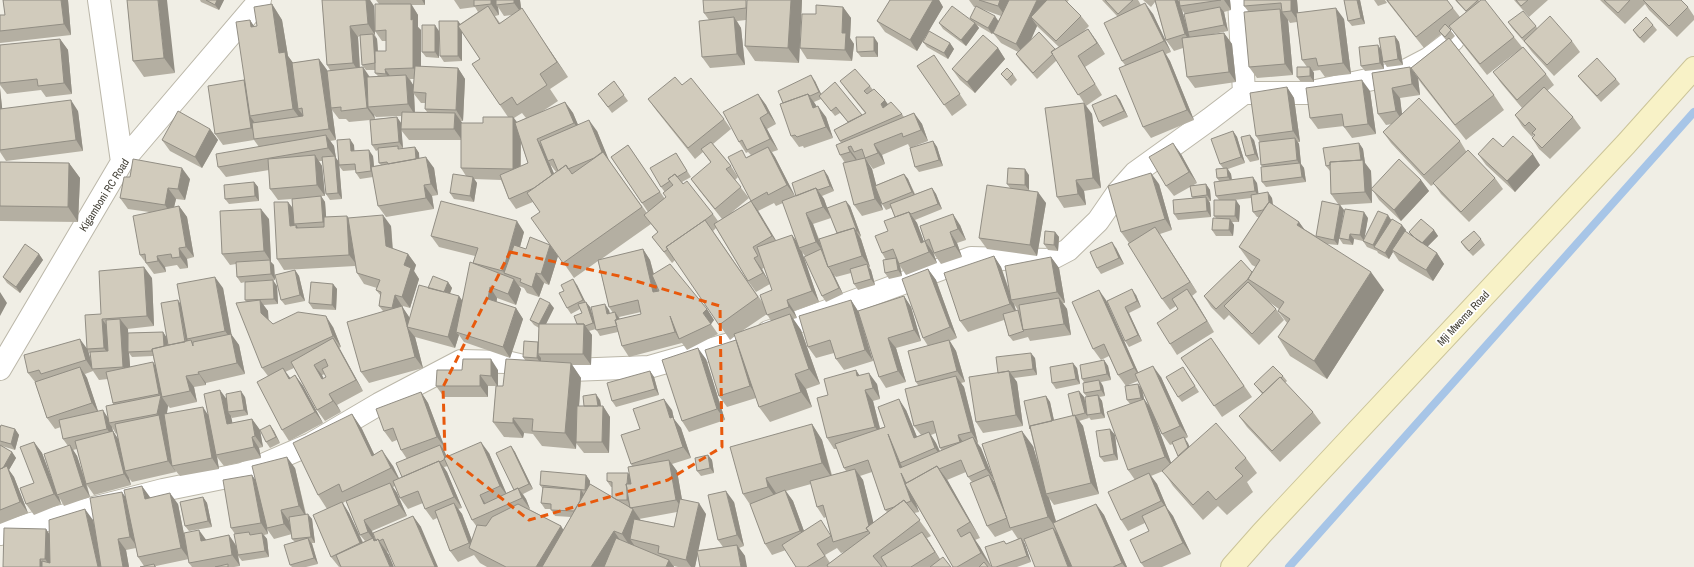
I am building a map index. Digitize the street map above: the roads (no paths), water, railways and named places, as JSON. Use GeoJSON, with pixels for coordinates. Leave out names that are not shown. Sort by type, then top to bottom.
{"type":"FeatureCollection","features":[{"type":"Feature","properties":{"kind":"main road","name":"Mji Mwema Road"},"geometry":{"type":"LineString","coordinates":[[1232,567],[1262,533],[1626,144],[1694,68]]}},
{"type":"Feature","properties":{"kind":"street"},"geometry":{"type":"LineString","coordinates":[[99,0],[122,162]]}},
{"type":"Feature","properties":{"kind":"street","name":"Kigamboni RC Road"},"geometry":{"type":"LineString","coordinates":[[0,369],[122,162],[260,0]]}},
{"type":"Feature","properties":{"kind":"street"},"geometry":{"type":"LineString","coordinates":[[1239,0],[1244,92]]}},
{"type":"Feature","properties":{"kind":"street"},"geometry":{"type":"LineString","coordinates":[[0,534],[30,524],[164,490],[242,474],[311,444],[378,404],[461,361],[506,362],[545,371],[649,367],[708,351],[800,321],[971,258],[1049,260],[1068,250],[1098,221],[1118,192],[1135,173],[1210,119],[1244,92],[1307,93],[1377,78],[1407,70],[1428,59],[1453,40]]}},
{"type":"Feature","properties":{"kind":"waterway"},"geometry":{"type":"LineString","coordinates":[[1289,567],[1694,112]]}}]}
